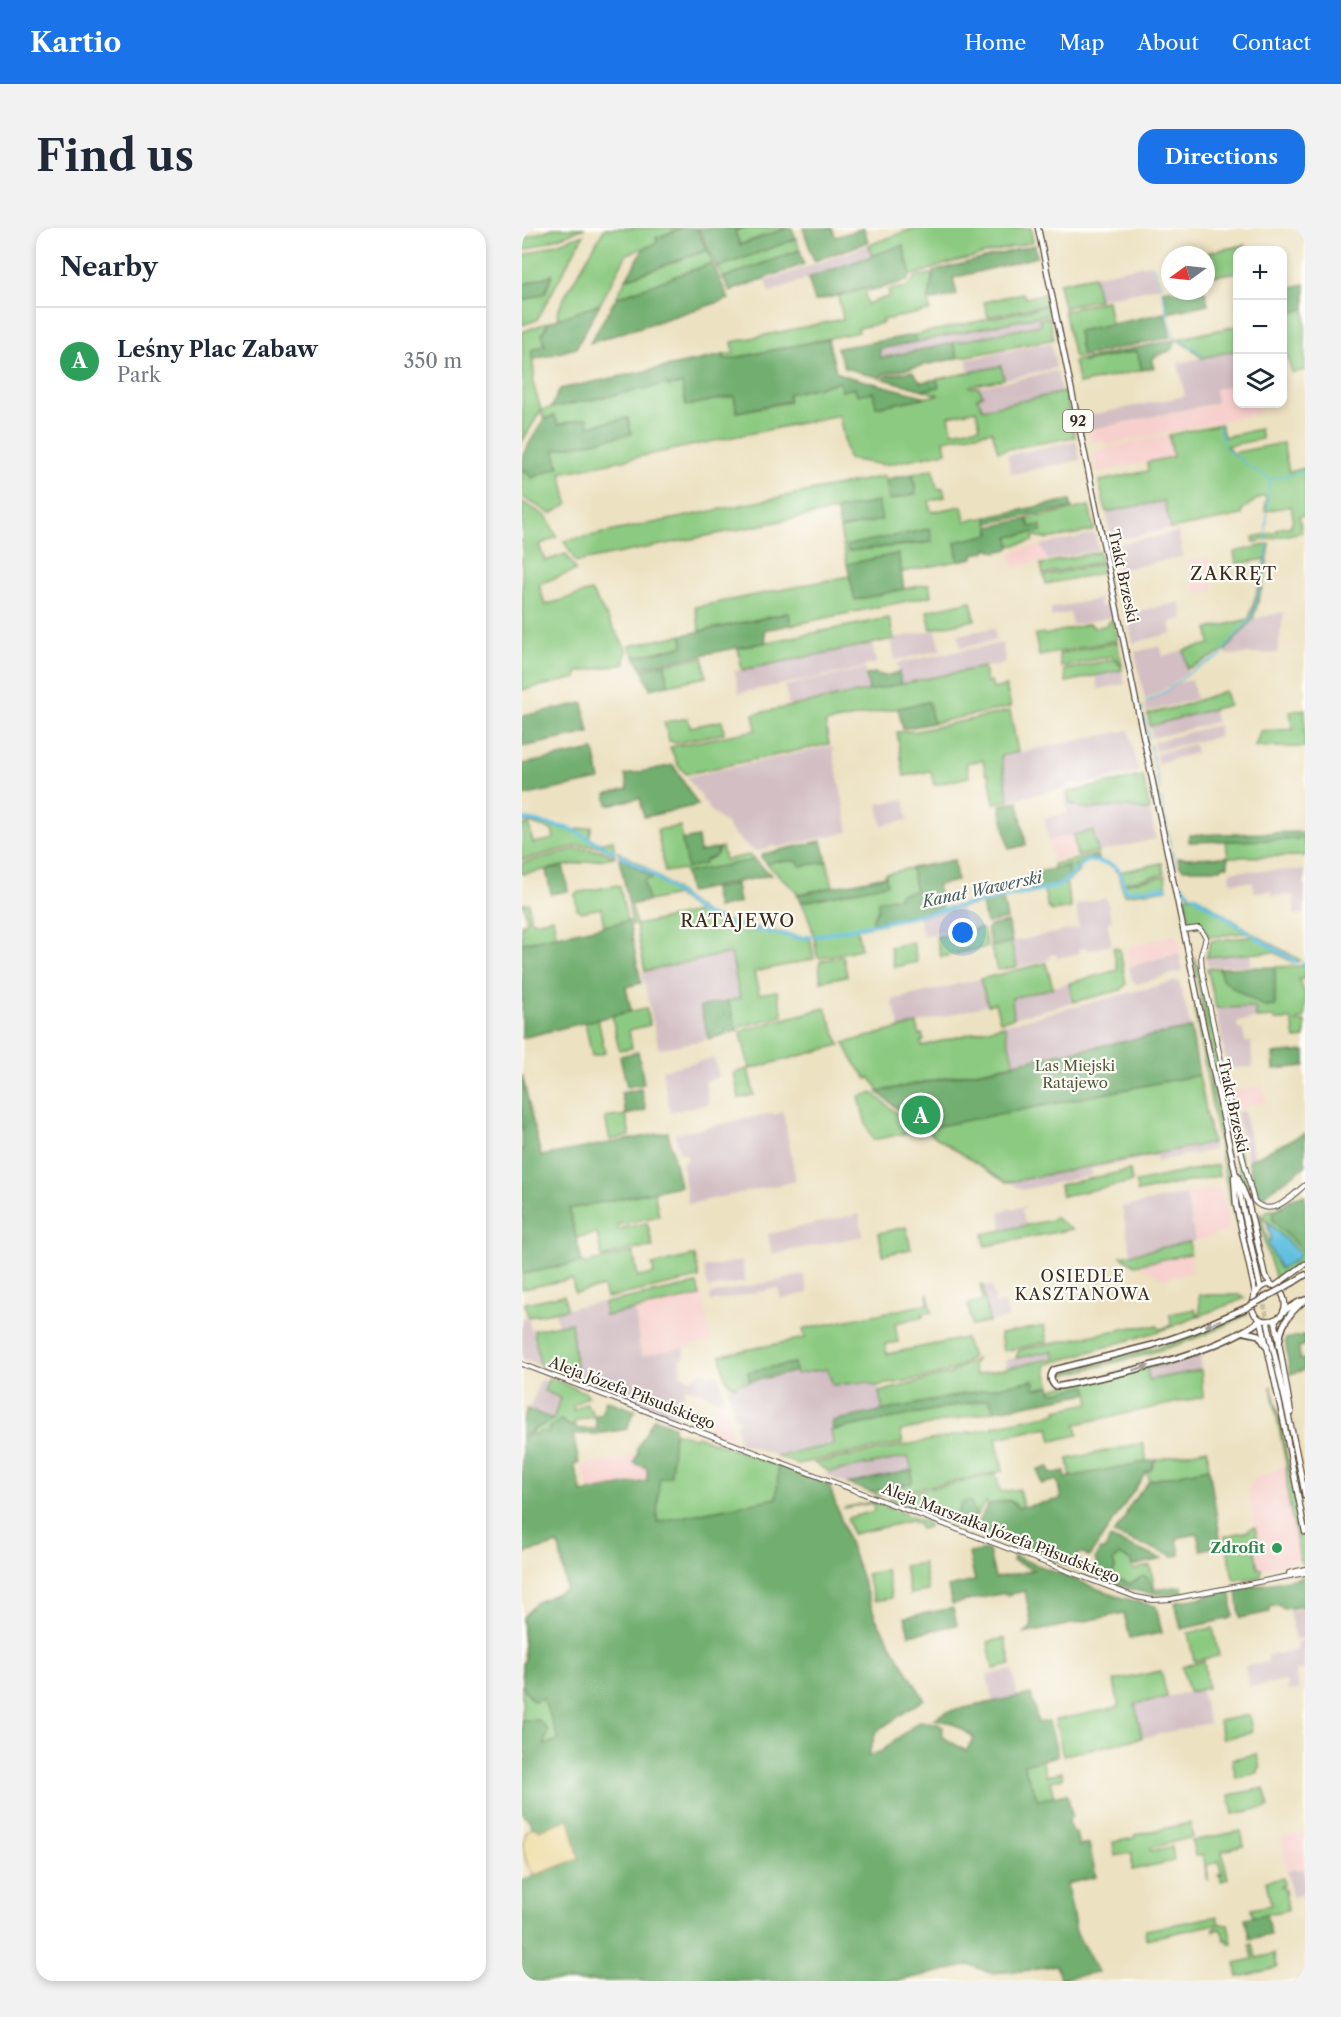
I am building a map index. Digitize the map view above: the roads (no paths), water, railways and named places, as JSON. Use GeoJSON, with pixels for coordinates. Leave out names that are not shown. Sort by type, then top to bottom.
{"type":"FeatureCollection","features":[{"type":"Feature","properties":{"kind":"highway"},"geometry":{"type":"LineString","coordinates":[[1261,1320],[1243,1332],[1220,1342],[1156,1364],[1061,1386],[1055,1386],[1052,1380],[1054,1370],[1128,1352],[1180,1336],[1246,1308],[1305,1275]]}},
{"type":"Feature","properties":{"kind":"highway"},"geometry":{"type":"LineString","coordinates":[[1284,1311],[1305,1299]]}},
{"type":"Feature","properties":{"kind":"highway"},"geometry":{"type":"LineString","coordinates":[[1279,1346],[1284,1323],[1305,1299]]}},
{"type":"Feature","properties":{"kind":"highway"},"geometry":{"type":"LineString","coordinates":[[1243,1332],[1259,1335],[1267,1347]]}},
{"type":"Feature","properties":{"kind":"main road","name":"Trakt Brzeski"},"geometry":{"type":"LineString","coordinates":[[1038,228],[1183,930],[1260,1286]]}},
{"type":"Feature","properties":{"kind":"main road","name":"Trakt Brzeski"},"geometry":{"type":"LineString","coordinates":[[1183,930],[1199,928],[1206,937],[1201,955],[1202,970],[1234,1124],[1251,1193],[1256,1204],[1269,1209],[1275,1207],[1305,1185]]}},
{"type":"Feature","properties":{"kind":"main road"},"geometry":{"type":"LineString","coordinates":[[1234,1170],[1248,1202],[1265,1276],[1282,1291],[1286,1298],[1284,1311],[1275,1319],[1261,1320]]}},
{"type":"Feature","properties":{"kind":"main road"},"geometry":{"type":"LineString","coordinates":[[1234,1170],[1236,1205],[1254,1295],[1252,1309],[1261,1320],[1305,1532]]}},
{"type":"Feature","properties":{"kind":"main road"},"geometry":{"type":"LineString","coordinates":[[1254,1295],[1259,1290],[1274,1286],[1305,1264]]}},
{"type":"Feature","properties":{"kind":"main road"},"geometry":{"type":"LineString","coordinates":[[1275,1319],[1305,1496]]}},
{"type":"Feature","properties":{"kind":"main road"},"geometry":{"type":"LineString","coordinates":[[1269,1324],[1280,1384],[1284,1423]]}},
{"type":"Feature","properties":{"kind":"main road","name":"Aleja Józefa Piłsudskiego"},"geometry":{"type":"LineString","coordinates":[[522,1364],[733,1445]]}},
{"type":"Feature","properties":{"kind":"main road"},"geometry":{"type":"LineString","coordinates":[[1280,1384],[1292,1424]]}},
{"type":"Feature","properties":{"kind":"main road","name":"Aleja Marszałka Józefa Piłsudskiego"},"geometry":{"type":"LineString","coordinates":[[733,1445],[1136,1597],[1153,1600],[1172,1599],[1305,1571]]}},
{"type":"Feature","properties":{"kind":"water"},"geometry":{"type":"Polygon","coordinates":[[[1267,1221],[1300,1254],[1297,1259],[1280,1269],[1268,1244],[1271,1240],[1267,1221]]]}},
{"type":"Feature","properties":{"kind":"waterway"},"geometry":{"type":"LineString","coordinates":[[1152,265],[1161,286]]}},
{"type":"Feature","properties":{"kind":"waterway"},"geometry":{"type":"LineString","coordinates":[[1164,300],[1174,336]]}},
{"type":"Feature","properties":{"kind":"waterway"},"geometry":{"type":"LineString","coordinates":[[1178,339],[1194,348],[1202,356]]}},
{"type":"Feature","properties":{"kind":"waterway"},"geometry":{"type":"LineString","coordinates":[[1219,425],[1223,444]]}},
{"type":"Feature","properties":{"kind":"waterway"},"geometry":{"type":"LineString","coordinates":[[1224,447],[1247,465]]}},
{"type":"Feature","properties":{"kind":"waterway"},"geometry":{"type":"LineString","coordinates":[[1251,468],[1270,479]]}},
{"type":"Feature","properties":{"kind":"waterway"},"geometry":{"type":"LineString","coordinates":[[1267,508],[1270,479],[1305,472]]}},
{"type":"Feature","properties":{"kind":"waterway"},"geometry":{"type":"LineString","coordinates":[[1266,531],[1267,514]]}},
{"type":"Feature","properties":{"kind":"waterway"},"geometry":{"type":"LineString","coordinates":[[1266,535],[1267,539]]}},
{"type":"Feature","properties":{"kind":"waterway"},"geometry":{"type":"LineString","coordinates":[[1262,580],[1268,545]]}},
{"type":"Feature","properties":{"kind":"waterway"},"geometry":{"type":"LineString","coordinates":[[1223,651],[1251,618],[1261,585]]}},
{"type":"Feature","properties":{"kind":"waterway"},"geometry":{"type":"LineString","coordinates":[[1146,702],[1166,691],[1193,670],[1223,655]]}},
{"type":"Feature","properties":{"kind":"waterway"},"geometry":{"type":"LineString","coordinates":[[1142,706],[1143,711]]}},
{"type":"Feature","properties":{"kind":"waterway"},"geometry":{"type":"LineString","coordinates":[[1144,717],[1149,738]]}},
{"type":"Feature","properties":{"kind":"waterway"},"geometry":{"type":"LineString","coordinates":[[1150,745],[1152,751]]}},
{"type":"Feature","properties":{"kind":"waterway"},"geometry":{"type":"LineString","coordinates":[[1152,754],[1153,760]]}},
{"type":"Feature","properties":{"kind":"waterway"},"geometry":{"type":"LineString","coordinates":[[1154,764],[1156,771]]}},
{"type":"Feature","properties":{"kind":"waterway"},"geometry":{"type":"LineString","coordinates":[[1157,775],[1160,792]]}},
{"type":"Feature","properties":{"kind":"waterway"},"geometry":{"type":"LineString","coordinates":[[1161,798],[1164,814]]}},
{"type":"Feature","properties":{"kind":"waterway"},"geometry":{"type":"LineString","coordinates":[[1165,818],[1167,826]]}},
{"type":"Feature","properties":{"kind":"waterway","name":"Kanał Wawerski"},"geometry":{"type":"LineString","coordinates":[[522,819],[571,829],[614,852]]}},
{"type":"Feature","properties":{"kind":"waterway"},"geometry":{"type":"LineString","coordinates":[[1168,831],[1171,847]]}},
{"type":"Feature","properties":{"kind":"waterway"},"geometry":{"type":"LineString","coordinates":[[1172,851],[1175,866]]}},
{"type":"Feature","properties":{"kind":"waterway","name":"Kanał Wawerski"},"geometry":{"type":"LineString","coordinates":[[620,855],[650,872],[700,912],[761,931],[799,938],[810,937]]}},
{"type":"Feature","properties":{"kind":"waterway","name":"Kanał Wawerski"},"geometry":{"type":"LineString","coordinates":[[816,936],[1058,886],[1089,860],[1116,868],[1126,891],[1166,887]]}},
{"type":"Feature","properties":{"kind":"waterway","name":"Kanał Wawerski"},"geometry":{"type":"LineString","coordinates":[[1180,884],[1189,893]]}},
{"type":"Feature","properties":{"kind":"waterway","name":"Kanał Wawerski"},"geometry":{"type":"LineString","coordinates":[[1194,896],[1249,933]]}},
{"type":"Feature","properties":{"kind":"waterway","name":"Kanał Wawerski"},"geometry":{"type":"LineString","coordinates":[[1254,936],[1296,962]]}},
{"type":"Feature","properties":{"kind":"tunnel"},"geometry":{"type":"LineString","coordinates":[[1260,1286],[1268,1322]]}},
{"type":"Feature","properties":{"kind":"place","name":"Leśny Plac Zabaw"},"geometry":{"type":"Point","coordinates":[921,1115]}},
{"type":"Feature","properties":{"kind":"place","name":"Zdrofit"},"geometry":{"type":"Point","coordinates":[1277,1548]}},
{"type":"Feature","properties":{"kind":"district","name":"ZAKRĘT"},"geometry":{"type":"Point","coordinates":[1234,574]}},
{"type":"Feature","properties":{"kind":"district","name":"RATAJEWO"},"geometry":{"type":"Point","coordinates":[738,921]}},
{"type":"Feature","properties":{"kind":"district","name":"OSIEDLE KASZTANOWA"},"geometry":{"type":"Point","coordinates":[1083,1285]}},
{"type":"Feature","properties":{"kind":"park label","name":"Las Miejski Ratajewo"},"geometry":{"type":"Point","coordinates":[1075,1074]}}]}
